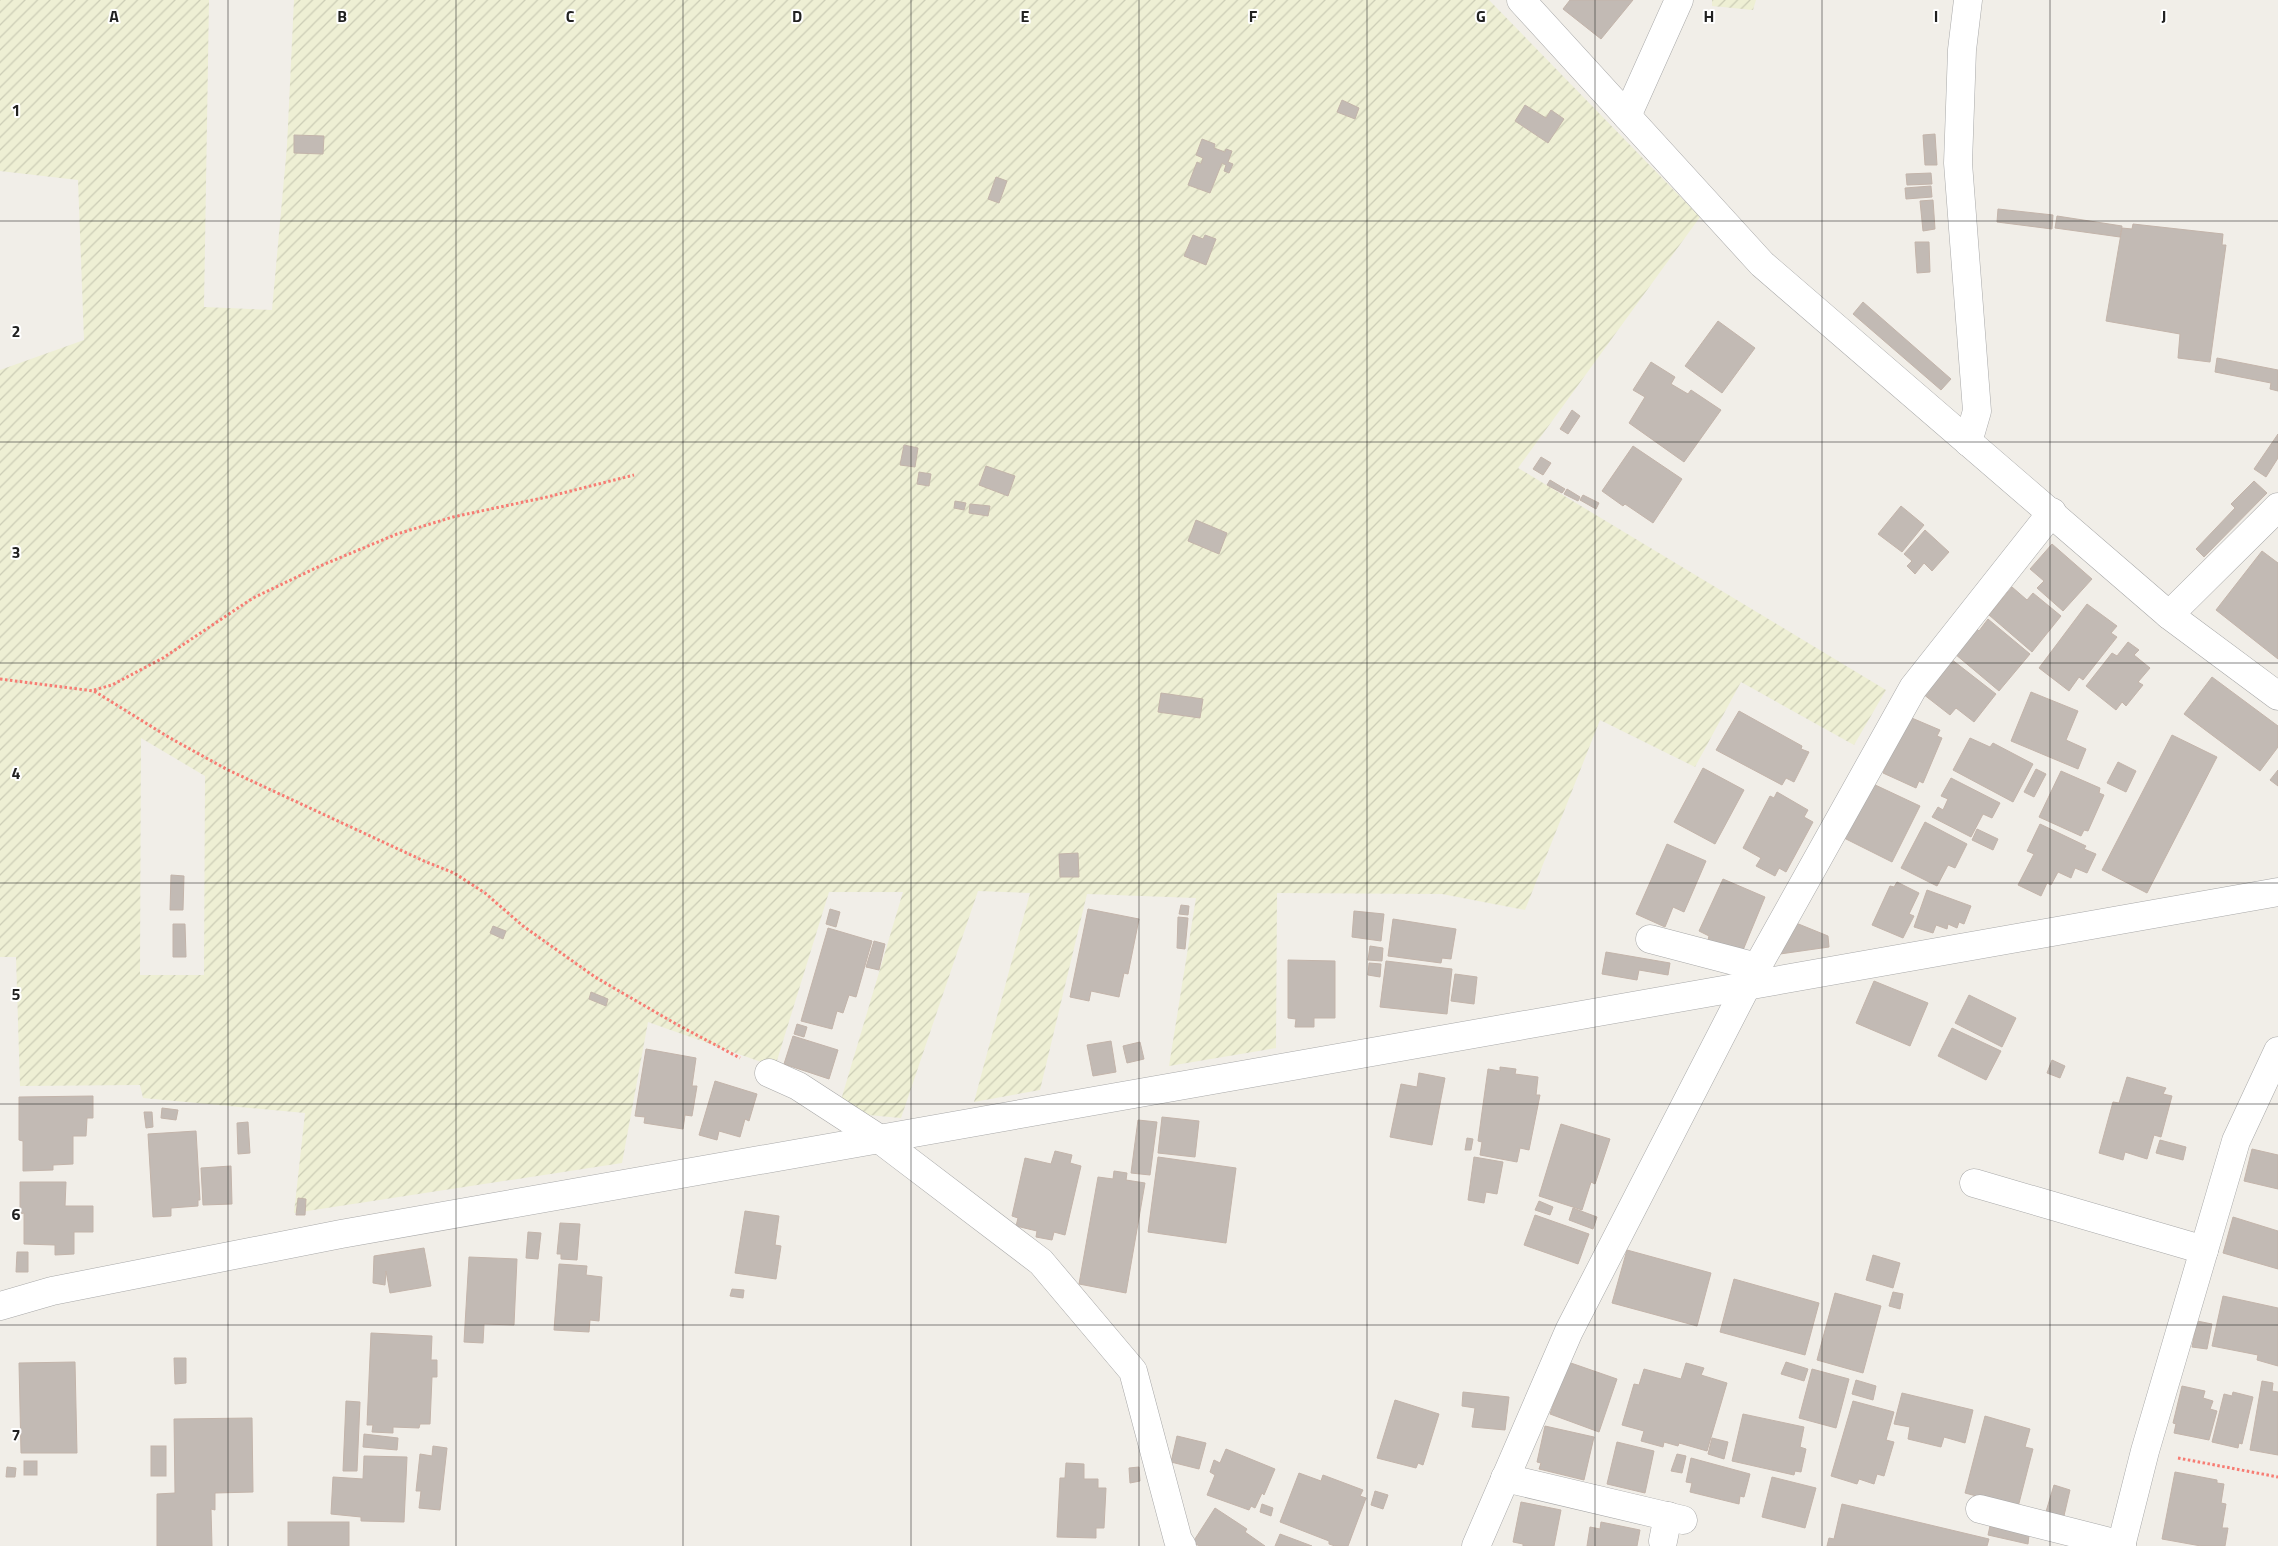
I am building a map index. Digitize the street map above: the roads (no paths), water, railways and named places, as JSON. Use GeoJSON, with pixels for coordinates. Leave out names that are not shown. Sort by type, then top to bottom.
{"type":"FeatureCollection","features":[{"type":"Feature","properties":{"kind":"street"},"geometry":{"type":"LineString","coordinates":[[1521,0],[1762,264],[2169,614],[2278,696]]}},
{"type":"Feature","properties":{"kind":"street"},"geometry":{"type":"LineString","coordinates":[[1627,116],[1679,0]]}},
{"type":"Feature","properties":{"kind":"street"},"geometry":{"type":"LineString","coordinates":[[1968,0],[1962,50],[1958,163],[1976,411],[1968,442]]}},
{"type":"Feature","properties":{"kind":"street"},"geometry":{"type":"LineString","coordinates":[[2169,614],[2278,507]]}},
{"type":"Feature","properties":{"kind":"street"},"geometry":{"type":"LineString","coordinates":[[1476,1546],[1569,1331],[1752,977],[1913,688],[2052,512]]}},
{"type":"Feature","properties":{"kind":"street"},"geometry":{"type":"LineString","coordinates":[[0,1306],[52,1291],[341,1234],[878,1138],[1752,977],[2278,892]]}},
{"type":"Feature","properties":{"kind":"street"},"geometry":{"type":"LineString","coordinates":[[1650,938],[1752,977]]}},
{"type":"Feature","properties":{"kind":"street"},"geometry":{"type":"LineString","coordinates":[[1980,1509],[2121,1545],[2145,1452],[2236,1141],[2278,1052]]}},
{"type":"Feature","properties":{"kind":"street"},"geometry":{"type":"LineString","coordinates":[[769,1073],[798,1086],[878,1138],[1041,1262],[1133,1372],[1178,1540],[1182,1546]]}},
{"type":"Feature","properties":{"kind":"street"},"geometry":{"type":"LineString","coordinates":[[1974,1183],[2204,1250]]}},
{"type":"Feature","properties":{"kind":"street"},"geometry":{"type":"LineString","coordinates":[[1505,1478],[1671,1526]]}}]}
